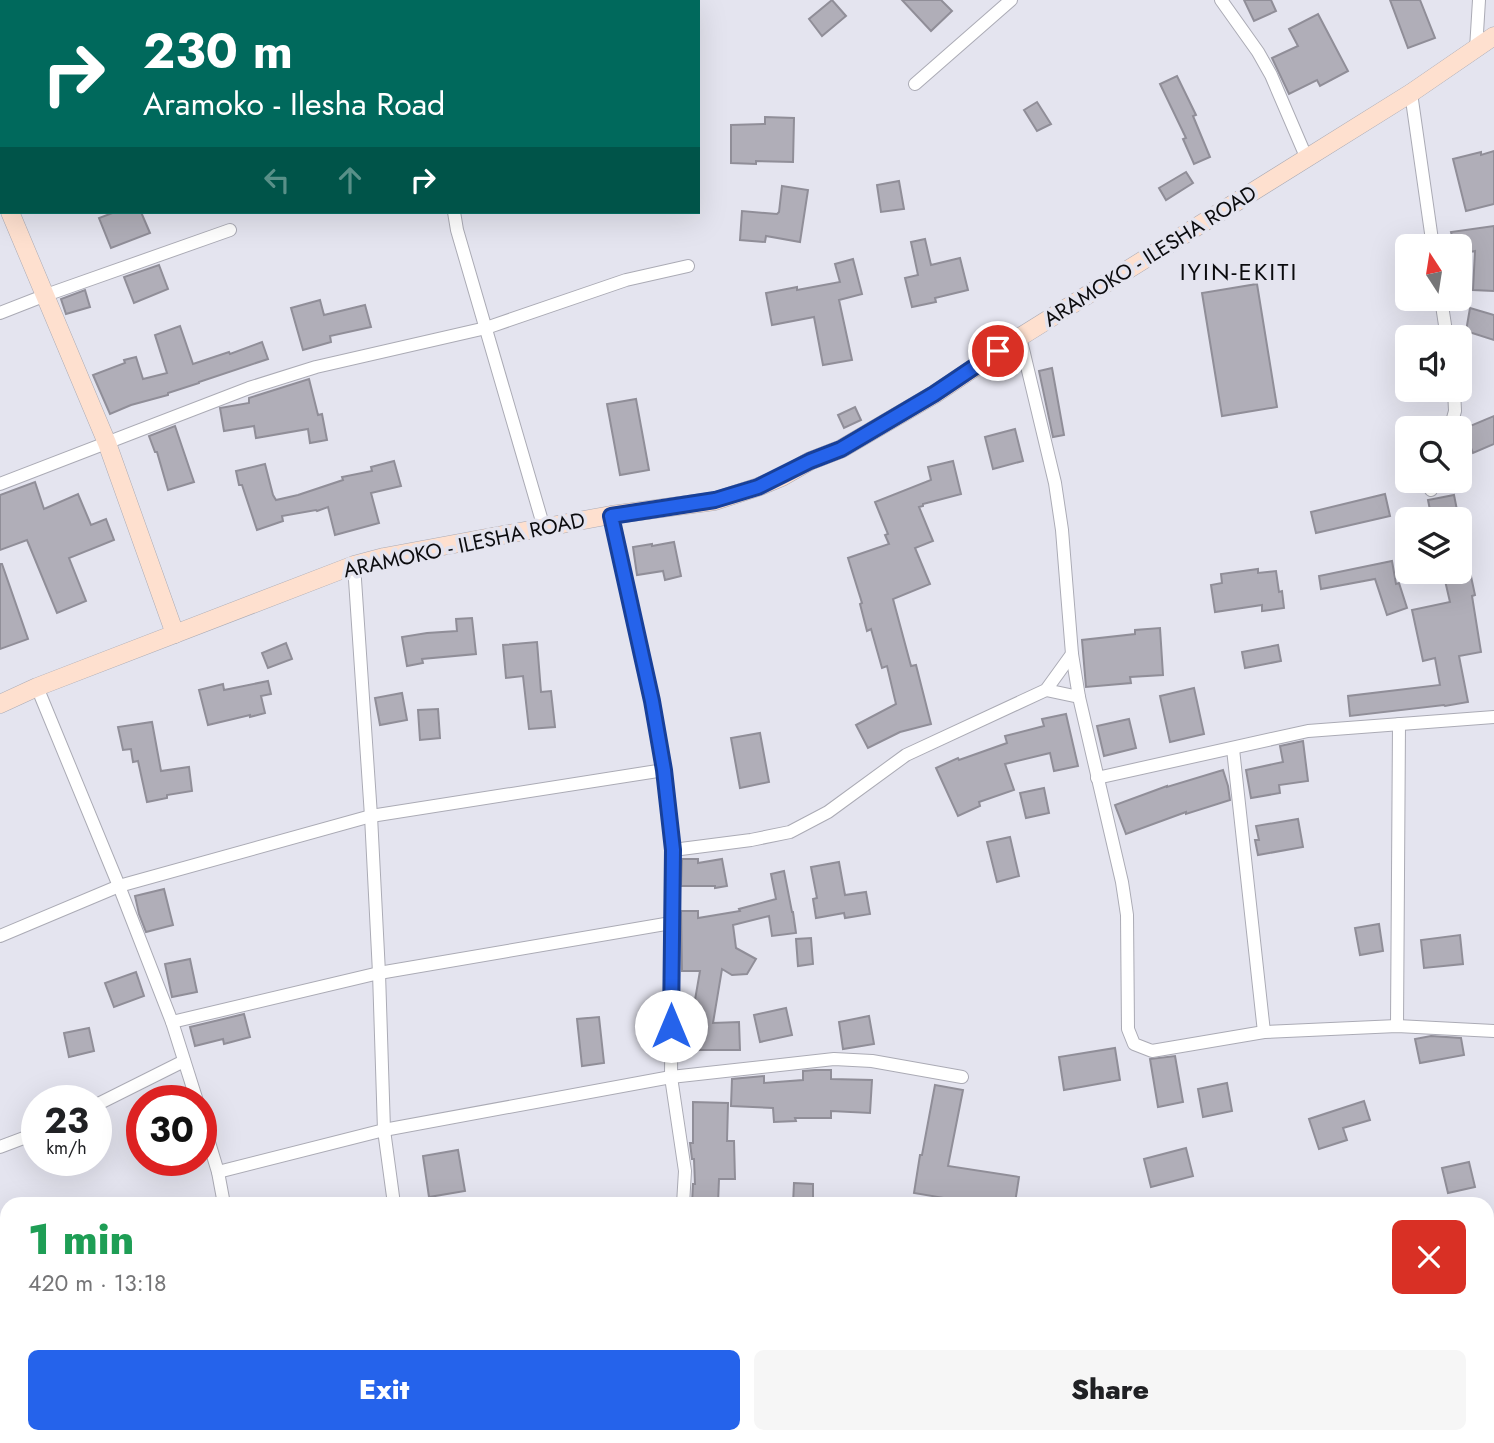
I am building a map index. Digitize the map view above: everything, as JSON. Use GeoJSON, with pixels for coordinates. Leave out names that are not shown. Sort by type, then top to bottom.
{"type":"FeatureCollection","features":[{"type":"Feature","properties":{"kind":"main road","name":"ARAMOKO - ILESHA ROAD"},"geometry":{"type":"LineString","coordinates":[[0,704],[37,687],[354,565],[384,557],[544,528],[715,500],[770,482],[810,461],[841,449],[934,394],[1235,201],[1411,93],[1494,36]]}},
{"type":"Feature","properties":{"kind":"main road"},"geometry":{"type":"LineString","coordinates":[[11,214],[107,443],[174,634]]}},
{"type":"Feature","properties":{"kind":"street"},"geometry":{"type":"LineString","coordinates":[[915,84],[1011,0]]}},
{"type":"Feature","properties":{"kind":"street"},"geometry":{"type":"LineString","coordinates":[[1221,0],[1271,75],[1307,159]]}},
{"type":"Feature","properties":{"kind":"street"},"geometry":{"type":"LineString","coordinates":[[1476,49],[1479,0]]}},
{"type":"Feature","properties":{"kind":"street"},"geometry":{"type":"LineString","coordinates":[[1411,93],[1431,234]]}},
{"type":"Feature","properties":{"kind":"street"},"geometry":{"type":"LineString","coordinates":[[454,214],[544,528]]}},
{"type":"Feature","properties":{"kind":"street"},"geometry":{"type":"LineString","coordinates":[[0,313],[230,230]]}},
{"type":"Feature","properties":{"kind":"street"},"geometry":{"type":"LineString","coordinates":[[0,485],[249,388],[305,370],[486,328],[626,280],[688,266]]}},
{"type":"Feature","properties":{"kind":"street"},"geometry":{"type":"LineString","coordinates":[[1020,337],[1055,484],[1062,530],[1072,654],[1079,697],[1122,882],[1127,915],[1128,1029],[1134,1044],[1152,1051],[1264,1032],[1397,1026],[1494,1031]]}},
{"type":"Feature","properties":{"kind":"street"},"geometry":{"type":"LineString","coordinates":[[611,516],[652,701],[664,770],[673,850],[671,1077],[685,1171],[683,1197]]}},
{"type":"Feature","properties":{"kind":"street"},"geometry":{"type":"LineString","coordinates":[[354,565],[371,816],[384,1130],[393,1197]]}},
{"type":"Feature","properties":{"kind":"street"},"geometry":{"type":"LineString","coordinates":[[673,850],[790,832],[828,813],[906,755],[1046,690],[1072,654]]}},
{"type":"Feature","properties":{"kind":"street"},"geometry":{"type":"LineString","coordinates":[[37,687],[172,1022],[192,1085]]}},
{"type":"Feature","properties":{"kind":"street"},"geometry":{"type":"LineString","coordinates":[[1046,690],[1079,697]]}},
{"type":"Feature","properties":{"kind":"street"},"geometry":{"type":"LineString","coordinates":[[1097,778],[1308,731],[1494,717]]}},
{"type":"Feature","properties":{"kind":"street"},"geometry":{"type":"LineString","coordinates":[[1397,1026],[1399,724]]}},
{"type":"Feature","properties":{"kind":"street"},"geometry":{"type":"LineString","coordinates":[[1233,749],[1264,1032]]}},
{"type":"Feature","properties":{"kind":"street"},"geometry":{"type":"LineString","coordinates":[[0,936],[119,886],[371,816],[664,770]]}},
{"type":"Feature","properties":{"kind":"street"},"geometry":{"type":"LineString","coordinates":[[172,1022],[379,973],[671,923]]}},
{"type":"Feature","properties":{"kind":"street"},"geometry":{"type":"LineString","coordinates":[[218,1172],[384,1130],[671,1077],[834,1059],[872,1061],[962,1077]]}},
{"type":"Feature","properties":{"kind":"street"},"geometry":{"type":"LineString","coordinates":[[112,1097],[184,1061]]}},
{"type":"Feature","properties":{"kind":"street"},"geometry":{"type":"LineString","coordinates":[[0,1147],[21,1139]]}},
{"type":"Feature","properties":{"kind":"street"},"geometry":{"type":"LineString","coordinates":[[217,1169],[223,1197]]}},
{"type":"Feature","properties":{"kind":"building"},"geometry":{"type":"Polygon","coordinates":[[[832,0],[846,16],[822,36],[809,19],[832,0]]]}},
{"type":"Feature","properties":{"kind":"building"},"geometry":{"type":"Polygon","coordinates":[[[902,0],[941,0],[952,11],[931,31],[902,0]]]}},
{"type":"Feature","properties":{"kind":"building"},"geometry":{"type":"Polygon","coordinates":[[[1244,0],[1271,0],[1276,11],[1254,21],[1244,0]]]}},
{"type":"Feature","properties":{"kind":"building"},"geometry":{"type":"Polygon","coordinates":[[[1390,0],[1420,0],[1435,38],[1408,48],[1390,0]]]}},
{"type":"Feature","properties":{"kind":"building"},"geometry":{"type":"Polygon","coordinates":[[[1318,14],[1348,71],[1320,86],[1317,80],[1289,94],[1272,58],[1298,46],[1289,29],[1318,14]]]}},
{"type":"Feature","properties":{"kind":"building"},"geometry":{"type":"Polygon","coordinates":[[[1177,76],[1196,115],[1193,116],[1210,157],[1194,164],[1183,139],[1186,138],[1160,84],[1177,76]]]}},
{"type":"Feature","properties":{"kind":"building"},"geometry":{"type":"Polygon","coordinates":[[[1037,102],[1051,124],[1037,131],[1024,110],[1037,102]]]}},
{"type":"Feature","properties":{"kind":"building"},"geometry":{"type":"Polygon","coordinates":[[[765,117],[794,118],[793,162],[731,163],[731,125],[765,124],[765,117]]]}},
{"type":"Feature","properties":{"kind":"building"},"geometry":{"type":"Polygon","coordinates":[[[1494,151],[1494,204],[1466,211],[1453,159],[1494,151]]]}},
{"type":"Feature","properties":{"kind":"building"},"geometry":{"type":"Polygon","coordinates":[[[1186,172],[1193,183],[1166,200],[1159,188],[1186,172]]]}},
{"type":"Feature","properties":{"kind":"building"},"geometry":{"type":"Polygon","coordinates":[[[899,181],[904,209],[881,212],[877,185],[899,181]]]}},
{"type":"Feature","properties":{"kind":"building"},"geometry":{"type":"Polygon","coordinates":[[[782,186],[808,190],[800,242],[766,236],[765,242],[740,240],[742,211],[777,214],[782,186]]]}},
{"type":"Feature","properties":{"kind":"building"},"geometry":{"type":"Polygon","coordinates":[[[110,214],[142,214],[150,233],[111,248],[99,218],[110,214]]]}},
{"type":"Feature","properties":{"kind":"building"},"geometry":{"type":"Polygon","coordinates":[[[1494,226],[1494,291],[1473,290],[1475,251],[1472,252],[1472,234],[1451,232],[1494,226]]]}},
{"type":"Feature","properties":{"kind":"building"},"geometry":{"type":"Polygon","coordinates":[[[925,239],[931,265],[960,258],[968,290],[935,298],[936,302],[912,307],[905,278],[918,275],[911,242],[925,239]]]}},
{"type":"Feature","properties":{"kind":"building"},"geometry":{"type":"Polygon","coordinates":[[[853,259],[862,294],[839,300],[852,360],[823,365],[814,317],[772,325],[766,293],[840,282],[835,264],[853,259]]]}},
{"type":"Feature","properties":{"kind":"building"},"geometry":{"type":"Polygon","coordinates":[[[159,265],[168,289],[134,303],[124,277],[159,265]]]}},
{"type":"Feature","properties":{"kind":"building"},"geometry":{"type":"Polygon","coordinates":[[[1257,284],[1277,407],[1222,416],[1202,293],[1257,284]]]}},
{"type":"Feature","properties":{"kind":"building"},"geometry":{"type":"Polygon","coordinates":[[[85,290],[90,307],[66,314],[61,299],[85,290]]]}},
{"type":"Feature","properties":{"kind":"building"},"geometry":{"type":"Polygon","coordinates":[[[320,300],[324,315],[365,305],[371,327],[330,336],[331,342],[303,350],[291,308],[320,300]]]}},
{"type":"Feature","properties":{"kind":"building"},"geometry":{"type":"Polygon","coordinates":[[[1472,309],[1494,315],[1494,340],[1472,333],[1472,325],[1467,325],[1472,309]]]}},
{"type":"Feature","properties":{"kind":"building"},"geometry":{"type":"Polygon","coordinates":[[[180,326],[193,364],[262,342],[268,359],[110,414],[93,375],[136,357],[143,379],[167,373],[155,335],[180,326]]]}},
{"type":"Feature","properties":{"kind":"building"},"geometry":{"type":"Polygon","coordinates":[[[1052,368],[1064,435],[1053,437],[1039,371],[1052,368]]]}},
{"type":"Feature","properties":{"kind":"building"},"geometry":{"type":"Polygon","coordinates":[[[309,379],[318,415],[322,414],[327,440],[310,443],[308,429],[256,438],[254,426],[224,431],[220,408],[249,403],[249,398],[309,379]]]}},
{"type":"Feature","properties":{"kind":"building"},"geometry":{"type":"Polygon","coordinates":[[[636,399],[649,470],[620,475],[607,404],[636,399]]]}},
{"type":"Feature","properties":{"kind":"building"},"geometry":{"type":"Polygon","coordinates":[[[855,407],[861,420],[844,428],[838,415],[855,407]]]}},
{"type":"Feature","properties":{"kind":"building"},"geometry":{"type":"Polygon","coordinates":[[[1494,416],[1494,444],[1473,453],[1472,425],[1494,416]]]}},
{"type":"Feature","properties":{"kind":"building"},"geometry":{"type":"Polygon","coordinates":[[[175,426],[194,482],[168,490],[157,452],[149,436],[175,426]]]}},
{"type":"Feature","properties":{"kind":"building"},"geometry":{"type":"Polygon","coordinates":[[[1015,429],[1023,461],[993,469],[985,437],[1015,429]]]}},
{"type":"Feature","properties":{"kind":"building"},"geometry":{"type":"Polygon","coordinates":[[[394,461],[401,486],[371,493],[379,523],[335,535],[328,507],[282,516],[283,521],[257,530],[236,471],[265,464],[276,500],[343,480],[342,477],[372,471],[371,467],[394,461]]]}},
{"type":"Feature","properties":{"kind":"building"},"geometry":{"type":"Polygon","coordinates":[[[953,461],[961,494],[919,507],[933,541],[915,548],[930,584],[893,599],[911,666],[916,665],[931,724],[900,732],[868,748],[856,725],[896,704],[887,666],[882,668],[871,629],[867,631],[860,604],[862,603],[848,558],[889,544],[885,535],[888,534],[875,502],[931,480],[928,467],[953,461]]]}},
{"type":"Feature","properties":{"kind":"building"},"geometry":{"type":"Polygon","coordinates":[[[35,482],[44,509],[78,494],[91,525],[106,519],[114,540],[69,558],[86,601],[57,613],[27,540],[0,550],[0,495],[35,482]]]}},
{"type":"Feature","properties":{"kind":"building"},"geometry":{"type":"Polygon","coordinates":[[[1385,494],[1390,516],[1316,533],[1311,512],[1385,494]]]}},
{"type":"Feature","properties":{"kind":"building"},"geometry":{"type":"Polygon","coordinates":[[[1454,495],[1456,507],[1429,507],[1428,500],[1454,495]]]}},
{"type":"Feature","properties":{"kind":"building"},"geometry":{"type":"Polygon","coordinates":[[[674,542],[681,576],[665,580],[663,571],[637,575],[633,547],[674,542]]]}},
{"type":"Feature","properties":{"kind":"building"},"geometry":{"type":"Polygon","coordinates":[[[1392,561],[1395,584],[1399,584],[1407,608],[1387,615],[1375,579],[1321,589],[1319,576],[1392,561]]]}},
{"type":"Feature","properties":{"kind":"building"},"geometry":{"type":"Polygon","coordinates":[[[0,564],[28,639],[0,649],[0,564]]]}},
{"type":"Feature","properties":{"kind":"building"},"geometry":{"type":"Polygon","coordinates":[[[1258,569],[1258,573],[1276,571],[1284,608],[1262,611],[1262,605],[1215,612],[1211,585],[1222,583],[1221,574],[1258,569]]]}},
{"type":"Feature","properties":{"kind":"building"},"geometry":{"type":"Polygon","coordinates":[[[1472,581],[1481,652],[1459,656],[1468,702],[1350,716],[1348,696],[1440,685],[1435,658],[1423,661],[1412,610],[1450,602],[1446,584],[1472,584],[1472,581]]]}},
{"type":"Feature","properties":{"kind":"building"},"geometry":{"type":"Polygon","coordinates":[[[472,618],[476,654],[422,659],[423,663],[407,666],[402,637],[457,631],[456,619],[472,618]]]}},
{"type":"Feature","properties":{"kind":"building"},"geometry":{"type":"Polygon","coordinates":[[[1160,628],[1163,675],[1130,677],[1131,683],[1086,687],[1082,640],[1135,634],[1135,630],[1160,628]]]}},
{"type":"Feature","properties":{"kind":"building"},"geometry":{"type":"Polygon","coordinates":[[[537,642],[541,692],[551,691],[555,727],[529,729],[523,676],[506,678],[503,645],[537,642]]]}},
{"type":"Feature","properties":{"kind":"building"},"geometry":{"type":"Polygon","coordinates":[[[286,643],[292,659],[268,668],[262,653],[286,643]]]}},
{"type":"Feature","properties":{"kind":"building"},"geometry":{"type":"Polygon","coordinates":[[[1278,645],[1281,661],[1245,668],[1242,652],[1278,645]]]}},
{"type":"Feature","properties":{"kind":"building"},"geometry":{"type":"Polygon","coordinates":[[[268,681],[271,694],[261,696],[265,713],[208,725],[199,690],[223,684],[224,690],[268,681]]]}},
{"type":"Feature","properties":{"kind":"building"},"geometry":{"type":"Polygon","coordinates":[[[1194,688],[1204,734],[1170,742],[1160,696],[1194,688]]]}},
{"type":"Feature","properties":{"kind":"building"},"geometry":{"type":"Polygon","coordinates":[[[402,693],[407,720],[380,725],[375,698],[402,693]]]}},
{"type":"Feature","properties":{"kind":"building"},"geometry":{"type":"Polygon","coordinates":[[[438,709],[440,738],[420,740],[418,710],[438,709]]]}},
{"type":"Feature","properties":{"kind":"building"},"geometry":{"type":"Polygon","coordinates":[[[1066,714],[1078,766],[1054,771],[1050,753],[1005,764],[1014,790],[979,802],[980,806],[958,816],[936,768],[958,758],[959,760],[1007,743],[1005,736],[1044,726],[1042,719],[1066,714]]]}},
{"type":"Feature","properties":{"kind":"building"},"geometry":{"type":"Polygon","coordinates":[[[1129,719],[1136,748],[1104,756],[1097,726],[1129,719]]]}},
{"type":"Feature","properties":{"kind":"building"},"geometry":{"type":"Polygon","coordinates":[[[152,722],[161,771],[189,767],[192,791],[147,802],[138,761],[133,762],[131,749],[123,750],[118,727],[152,722]]]}},
{"type":"Feature","properties":{"kind":"building"},"geometry":{"type":"Polygon","coordinates":[[[760,733],[769,782],[740,788],[731,738],[760,733]]]}},
{"type":"Feature","properties":{"kind":"building"},"geometry":{"type":"Polygon","coordinates":[[[1303,741],[1308,781],[1279,785],[1280,793],[1251,798],[1246,770],[1283,762],[1280,746],[1303,741]]]}},
{"type":"Feature","properties":{"kind":"building"},"geometry":{"type":"Polygon","coordinates":[[[1223,770],[1230,800],[1186,812],[1126,834],[1115,805],[1223,770]]]}},
{"type":"Feature","properties":{"kind":"building"},"geometry":{"type":"Polygon","coordinates":[[[1044,788],[1049,813],[1026,818],[1020,793],[1044,788]]]}},
{"type":"Feature","properties":{"kind":"building"},"geometry":{"type":"Polygon","coordinates":[[[1298,819],[1303,847],[1258,855],[1256,826],[1298,819]]]}},
{"type":"Feature","properties":{"kind":"building"},"geometry":{"type":"Polygon","coordinates":[[[1010,837],[1019,876],[997,882],[987,842],[1010,837]]]}},
{"type":"Feature","properties":{"kind":"building"},"geometry":{"type":"Polygon","coordinates":[[[682,859],[698,859],[698,863],[722,859],[727,886],[681,886],[682,859]]]}},
{"type":"Feature","properties":{"kind":"building"},"geometry":{"type":"Polygon","coordinates":[[[839,862],[845,895],[866,892],[870,914],[845,918],[844,913],[816,918],[813,899],[817,898],[811,867],[839,862]]]}},
{"type":"Feature","properties":{"kind":"building"},"geometry":{"type":"Polygon","coordinates":[[[784,871],[796,933],[772,936],[769,916],[733,925],[736,948],[756,959],[747,974],[732,975],[722,969],[713,1023],[739,1022],[740,1050],[689,1050],[688,1023],[691,1023],[700,971],[682,971],[681,911],[698,911],[698,918],[740,911],[739,909],[776,899],[771,874],[784,871]]]}},
{"type":"Feature","properties":{"kind":"building"},"geometry":{"type":"Polygon","coordinates":[[[164,889],[173,925],[146,932],[135,896],[164,889]]]}},
{"type":"Feature","properties":{"kind":"building"},"geometry":{"type":"Polygon","coordinates":[[[1379,924],[1383,951],[1360,955],[1355,928],[1379,924]]]}},
{"type":"Feature","properties":{"kind":"building"},"geometry":{"type":"Polygon","coordinates":[[[1460,935],[1463,964],[1424,968],[1421,940],[1460,935]]]}},
{"type":"Feature","properties":{"kind":"building"},"geometry":{"type":"Polygon","coordinates":[[[811,938],[813,964],[798,966],[796,939],[811,938]]]}},
{"type":"Feature","properties":{"kind":"building"},"geometry":{"type":"Polygon","coordinates":[[[190,959],[197,992],[172,997],[165,964],[190,959]]]}},
{"type":"Feature","properties":{"kind":"building"},"geometry":{"type":"Polygon","coordinates":[[[136,972],[144,996],[114,1007],[105,983],[136,972]]]}},
{"type":"Feature","properties":{"kind":"building"},"geometry":{"type":"Polygon","coordinates":[[[786,1008],[792,1035],[760,1042],[754,1015],[786,1008]]]}},
{"type":"Feature","properties":{"kind":"building"},"geometry":{"type":"Polygon","coordinates":[[[244,1014],[250,1037],[224,1044],[223,1039],[195,1046],[190,1027],[244,1014]]]}},
{"type":"Feature","properties":{"kind":"building"},"geometry":{"type":"Polygon","coordinates":[[[869,1016],[874,1044],[843,1049],[839,1022],[869,1016]]]}},
{"type":"Feature","properties":{"kind":"building"},"geometry":{"type":"Polygon","coordinates":[[[599,1017],[604,1063],[582,1066],[577,1019],[599,1017]]]}},
{"type":"Feature","properties":{"kind":"building"},"geometry":{"type":"Polygon","coordinates":[[[89,1028],[94,1051],[69,1057],[64,1033],[89,1028]]]}},
{"type":"Feature","properties":{"kind":"building"},"geometry":{"type":"Polygon","coordinates":[[[1431,1036],[1461,1038],[1464,1055],[1420,1063],[1415,1039],[1431,1036]]]}},
{"type":"Feature","properties":{"kind":"building"},"geometry":{"type":"Polygon","coordinates":[[[1115,1048],[1120,1080],[1064,1090],[1059,1057],[1115,1048]]]}},
{"type":"Feature","properties":{"kind":"building"},"geometry":{"type":"Polygon","coordinates":[[[1175,1056],[1183,1102],[1158,1107],[1150,1059],[1175,1056]]]}},
{"type":"Feature","properties":{"kind":"building"},"geometry":{"type":"Polygon","coordinates":[[[831,1070],[831,1079],[872,1080],[870,1113],[831,1111],[831,1118],[795,1118],[796,1121],[774,1122],[773,1108],[731,1106],[732,1079],[764,1076],[764,1083],[803,1080],[803,1071],[831,1070]]]}},
{"type":"Feature","properties":{"kind":"building"},"geometry":{"type":"Polygon","coordinates":[[[1227,1083],[1232,1111],[1203,1117],[1198,1089],[1227,1083]]]}},
{"type":"Feature","properties":{"kind":"building"},"geometry":{"type":"Polygon","coordinates":[[[935,1085],[963,1090],[948,1166],[1019,1177],[1016,1197],[938,1197],[914,1193],[935,1085]]]}},
{"type":"Feature","properties":{"kind":"building"},"geometry":{"type":"Polygon","coordinates":[[[1364,1101],[1370,1120],[1343,1128],[1347,1140],[1319,1149],[1309,1119],[1364,1101]]]}},
{"type":"Feature","properties":{"kind":"building"},"geometry":{"type":"Polygon","coordinates":[[[693,1102],[728,1103],[727,1141],[734,1141],[735,1179],[719,1179],[718,1197],[692,1197],[694,1159],[690,1143],[693,1143],[693,1102]]]}},
{"type":"Feature","properties":{"kind":"building"},"geometry":{"type":"Polygon","coordinates":[[[1186,1148],[1193,1176],[1151,1187],[1144,1159],[1186,1148]]]}},
{"type":"Feature","properties":{"kind":"building"},"geometry":{"type":"Polygon","coordinates":[[[458,1150],[465,1191],[429,1197],[423,1156],[458,1150]]]}},
{"type":"Feature","properties":{"kind":"building"},"geometry":{"type":"Polygon","coordinates":[[[1469,1162],[1475,1187],[1448,1193],[1442,1168],[1469,1162]]]}},
{"type":"Feature","properties":{"kind":"building"},"geometry":{"type":"Polygon","coordinates":[[[794,1183],[813,1184],[813,1197],[793,1197],[794,1183]]]}},
{"type":"Feature","properties":{"kind":"district","name":"IYIN-EKITI"},"geometry":{"type":"Point","coordinates":[1239,271]}},
{"type":"Feature","properties":{"kind":"route"},"geometry":{"type":"LineString","coordinates":[[671,1026],[673,850],[664,770],[652,701],[611,516],[715,500],[782,477],[810,461],[841,449],[934,394],[998,351]]}}]}
